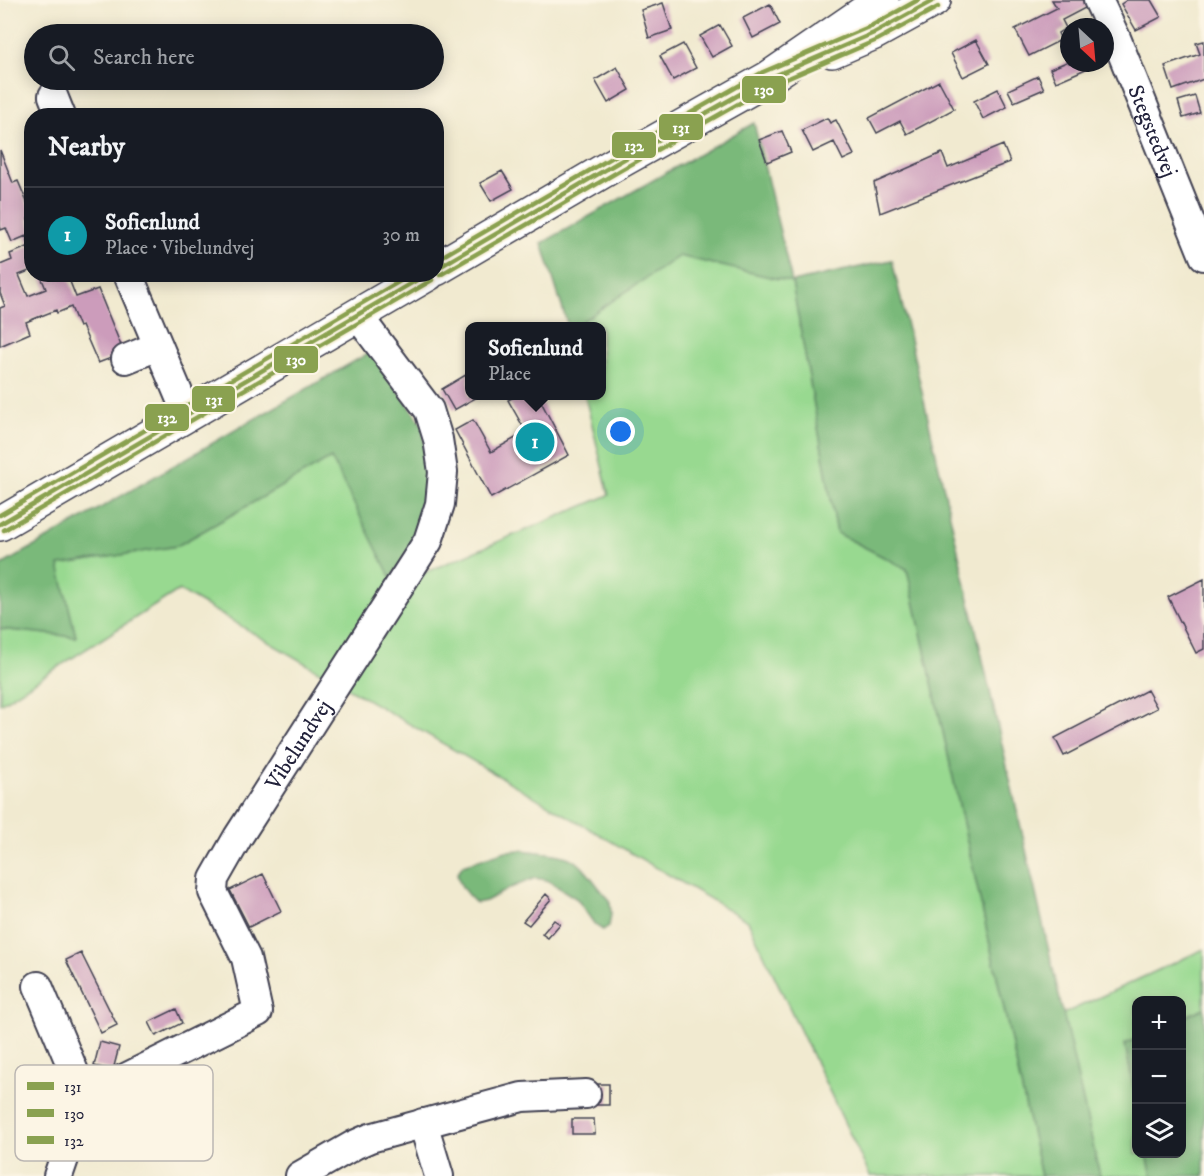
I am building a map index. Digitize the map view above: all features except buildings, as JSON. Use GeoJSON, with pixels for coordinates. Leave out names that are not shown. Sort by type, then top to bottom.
{"type":"FeatureCollection","features":[{"type":"Feature","properties":{"kind":"main road"},"geometry":{"type":"LineString","coordinates":[[444,264],[767,79],[882,0]]}},
{"type":"Feature","properties":{"kind":"main road"},"geometry":{"type":"LineString","coordinates":[[767,79],[874,33],[934,0]]}},
{"type":"Feature","properties":{"kind":"main road"},"geometry":{"type":"LineString","coordinates":[[0,524],[415,282]]}},
{"type":"Feature","properties":{"kind":"street","name":"Stegstedvej"},"geometry":{"type":"LineString","coordinates":[[1098,0],[1116,38],[1204,256]]}},
{"type":"Feature","properties":{"kind":"street","name":"Stegstedvej"},"geometry":{"type":"LineString","coordinates":[[1109,0],[1116,38]]}},
{"type":"Feature","properties":{"kind":"street"},"geometry":{"type":"LineString","coordinates":[[131,282],[187,414]]}},
{"type":"Feature","properties":{"kind":"street","name":"Vibelundvej"},"geometry":{"type":"LineString","coordinates":[[151,1065],[258,1012],[246,958],[213,892],[214,879],[238,837],[428,541],[441,504],[443,472],[438,439],[429,410],[358,316]]}},
{"type":"Feature","properties":{"kind":"street"},"geometry":{"type":"LineString","coordinates":[[126,359],[158,346]]}},
{"type":"Feature","properties":{"kind":"street"},"geometry":{"type":"LineString","coordinates":[[38,986],[70,1065]]}},
{"type":"Feature","properties":{"kind":"street"},"geometry":{"type":"LineString","coordinates":[[300,1176],[370,1138],[522,1097],[586,1094]]}},
{"type":"Feature","properties":{"kind":"street"},"geometry":{"type":"LineString","coordinates":[[423,1123],[439,1176]]}},
{"type":"Feature","properties":{"kind":"street"},"geometry":{"type":"LineString","coordinates":[[58,1176],[63,1161]]}},
{"type":"Feature","properties":{"kind":"green space"},"geometry":{"type":"Polygon","coordinates":[[[754,123],[792,282],[679,256],[581,322],[567,322],[542,243],[754,123]]]}},
{"type":"Feature","properties":{"kind":"green space"},"geometry":{"type":"Polygon","coordinates":[[[679,256],[792,282],[837,533],[907,569],[1041,1176],[870,1176],[748,921],[179,590],[0,704],[0,629],[76,637],[58,565],[177,546],[331,458],[414,577],[609,495],[586,400],[606,400],[606,322],[581,322],[679,256]]]}},
{"type":"Feature","properties":{"kind":"green space"},"geometry":{"type":"Polygon","coordinates":[[[892,260],[1100,1176],[1041,1176],[907,569],[837,533],[792,282],[892,260]]]}},
{"type":"Feature","properties":{"kind":"green space"},"geometry":{"type":"Polygon","coordinates":[[[372,351],[423,426],[428,483],[419,538],[391,578],[331,458],[177,546],[59,565],[76,637],[0,629],[0,566],[372,351]]]}},
{"type":"Feature","properties":{"kind":"green space"},"geometry":{"type":"Polygon","coordinates":[[[523,850],[559,855],[578,863],[610,900],[609,926],[603,930],[595,925],[577,899],[547,880],[535,878],[486,901],[476,903],[458,878],[457,874],[463,865],[506,851],[523,850]]]}},
{"type":"Feature","properties":{"kind":"green space"},"geometry":{"type":"Polygon","coordinates":[[[1204,949],[1204,1008],[1186,1016],[1186,996],[1132,996],[1132,1041],[1125,1044],[1132,1080],[1132,1158],[1148,1158],[1152,1176],[1100,1176],[1063,1014],[1204,949]]]}},
{"type":"Feature","properties":{"kind":"green space"},"geometry":{"type":"Polygon","coordinates":[[[1204,1008],[1204,1176],[1152,1176],[1148,1158],[1186,1158],[1186,1016],[1204,1008]]]}},
{"type":"Feature","properties":{"kind":"green space"},"geometry":{"type":"Polygon","coordinates":[[[1132,1041],[1132,1080],[1125,1044],[1132,1041]]]}},
{"type":"Feature","properties":{"kind":"transit line","name":"132"},"geometry":{"type":"LineString","coordinates":[[444,255],[763,72],[871,26],[918,0]]}},
{"type":"Feature","properties":{"kind":"transit line","name":"131"},"geometry":{"type":"LineString","coordinates":[[444,264],[767,79],[874,33],[934,0]]}},
{"type":"Feature","properties":{"kind":"transit line","name":"130"},"geometry":{"type":"LineString","coordinates":[[444,273],[770,86],[877,40],[938,7]]}},
{"type":"Feature","properties":{"kind":"transit line","name":"132"},"geometry":{"type":"LineString","coordinates":[[0,515],[398,282]]}},
{"type":"Feature","properties":{"kind":"transit line","name":"131"},"geometry":{"type":"LineString","coordinates":[[0,524],[413,282]]}},
{"type":"Feature","properties":{"kind":"transit line","name":"130"},"geometry":{"type":"LineString","coordinates":[[4,530],[429,282]]}},
{"type":"Feature","properties":{"kind":"place","name":"Sofienlund"},"geometry":{"type":"Point","coordinates":[535,442]}}]}
